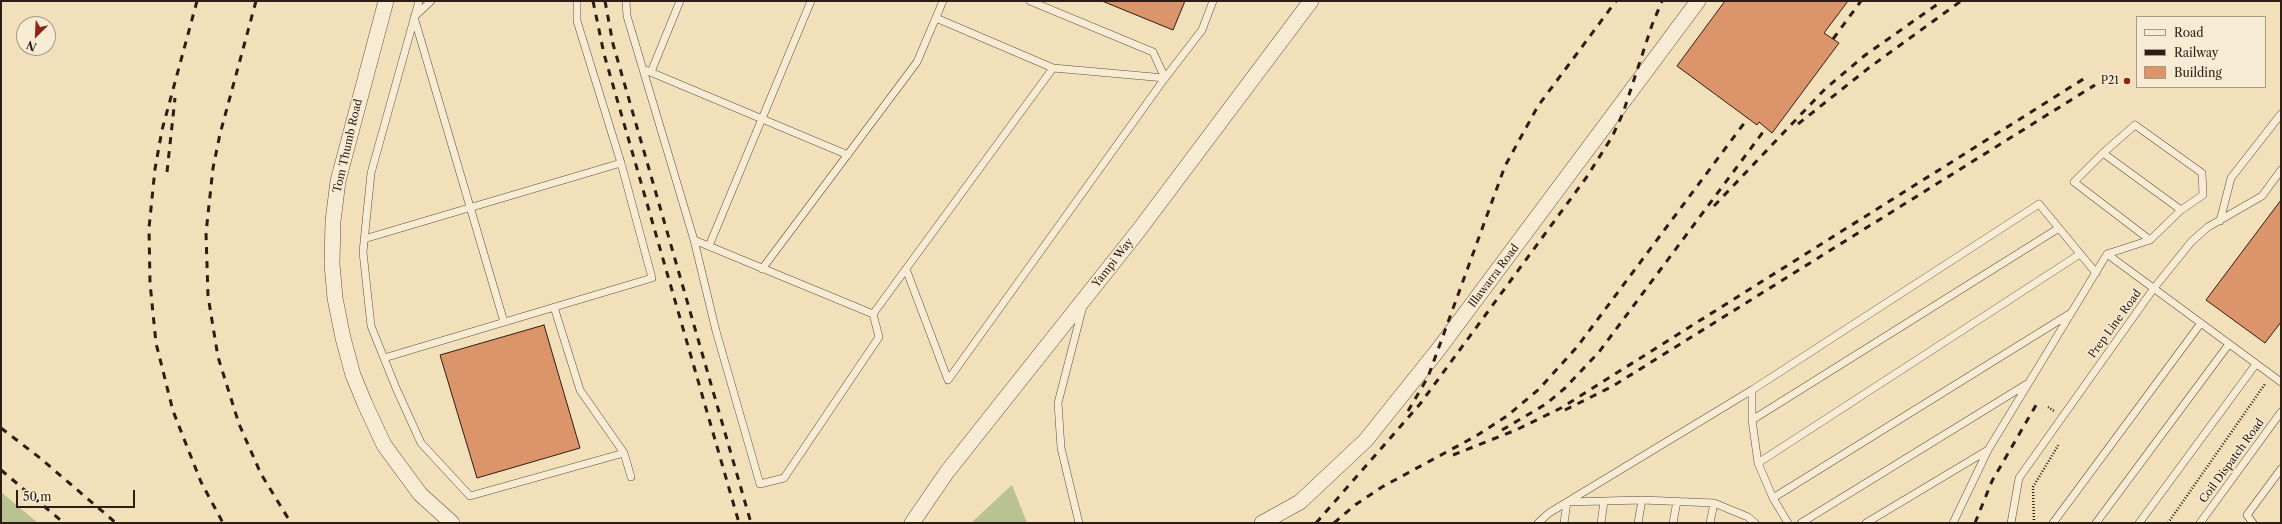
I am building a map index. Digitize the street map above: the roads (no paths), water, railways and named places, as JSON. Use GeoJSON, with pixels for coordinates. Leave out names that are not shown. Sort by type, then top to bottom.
{"type":"FeatureCollection","features":[{"type":"Feature","properties":{"kind":"street","name":"Tom Thumb Road"},"geometry":{"type":"LineString","coordinates":[[386,1],[338,181],[333,221],[332,264],[335,298],[342,338],[353,375],[364,404],[384,445],[420,494],[452,523]]}},
{"type":"Feature","properties":{"kind":"street","name":"Yampi Way"},"geometry":{"type":"LineString","coordinates":[[912,523],[947,472],[1139,230],[1311,1]]}},
{"type":"Feature","properties":{"kind":"street","name":"Illawarra Road"},"geometry":{"type":"LineString","coordinates":[[1262,523],[1300,502],[1366,440],[1443,344],[1698,1]]}},
{"type":"Feature","properties":{"kind":"lane"},"geometry":{"type":"LineString","coordinates":[[419,1],[371,174],[363,252],[371,326],[421,443],[470,496],[624,453]]}},
{"type":"Feature","properties":{"kind":"lane"},"geometry":{"type":"LineString","coordinates":[[414,17],[431,1]]}},
{"type":"Feature","properties":{"kind":"lane"},"geometry":{"type":"LineString","coordinates":[[384,358],[652,278],[621,164],[577,21],[577,1]]}},
{"type":"Feature","properties":{"kind":"lane"},"geometry":{"type":"LineString","coordinates":[[626,1],[627,16],[694,240],[716,331],[760,484],[784,478],[879,337],[873,314]]}},
{"type":"Feature","properties":{"kind":"lane"},"geometry":{"type":"LineString","coordinates":[[651,72],[680,1]]}},
{"type":"Feature","properties":{"kind":"lane"},"geometry":{"type":"LineString","coordinates":[[709,246],[811,1]]}},
{"type":"Feature","properties":{"kind":"lane"},"geometry":{"type":"LineString","coordinates":[[762,269],[917,62],[943,1]]}},
{"type":"Feature","properties":{"kind":"lane"},"geometry":{"type":"LineString","coordinates":[[1030,1],[1153,52],[1165,78]]}},
{"type":"Feature","properties":{"kind":"lane"},"geometry":{"type":"LineString","coordinates":[[906,269],[948,380],[1165,78],[1202,30],[1213,1]]}},
{"type":"Feature","properties":{"kind":"lane"},"geometry":{"type":"LineString","coordinates":[[414,17],[504,322]]}},
{"type":"Feature","properties":{"kind":"lane"},"geometry":{"type":"LineString","coordinates":[[936,18],[1053,68],[1165,78]]}},
{"type":"Feature","properties":{"kind":"lane"},"geometry":{"type":"LineString","coordinates":[[873,314],[1053,68]]}},
{"type":"Feature","properties":{"kind":"lane"},"geometry":{"type":"LineString","coordinates":[[643,69],[848,155]]}},
{"type":"Feature","properties":{"kind":"lane"},"geometry":{"type":"LineString","coordinates":[[2220,221],[2231,178],[2281,114]]}},
{"type":"Feature","properties":{"kind":"lane"},"geometry":{"type":"LineString","coordinates":[[1948,523],[1955,520],[1988,450],[2107,254],[2150,240],[2181,210],[2203,195],[2202,173],[2135,125],[2074,182],[2150,240]]}},
{"type":"Feature","properties":{"kind":"lane"},"geometry":{"type":"LineString","coordinates":[[2103,154],[2181,210]]}},
{"type":"Feature","properties":{"kind":"lane"},"geometry":{"type":"LineString","coordinates":[[364,239],[621,164]]}},
{"type":"Feature","properties":{"kind":"lane","name":"Prep Line Road"},"geometry":{"type":"LineString","coordinates":[[2011,523],[2018,478],[2154,288],[2192,241],[2220,221],[2262,196],[2281,170]]}},
{"type":"Feature","properties":{"kind":"lane"},"geometry":{"type":"LineString","coordinates":[[1538,523],[1567,502],[1752,390],[2039,204],[2096,273]]}},
{"type":"Feature","properties":{"kind":"lane"},"geometry":{"type":"LineString","coordinates":[[1752,420],[2059,228]]}},
{"type":"Feature","properties":{"kind":"lane"},"geometry":{"type":"LineString","coordinates":[[694,240],[873,314]]}},
{"type":"Feature","properties":{"kind":"lane"},"geometry":{"type":"LineString","coordinates":[[1758,463],[2080,254]]}},
{"type":"Feature","properties":{"kind":"lane"},"geometry":{"type":"LineString","coordinates":[[2107,254],[2281,382]]}},
{"type":"Feature","properties":{"kind":"lane"},"geometry":{"type":"LineString","coordinates":[[1079,523],[1061,448],[1058,403],[1085,298]]}},
{"type":"Feature","properties":{"kind":"lane"},"geometry":{"type":"LineString","coordinates":[[554,307],[580,390],[624,453],[631,477]]}},
{"type":"Feature","properties":{"kind":"lane"},"geometry":{"type":"LineString","coordinates":[[1773,498],[2071,313]]}},
{"type":"Feature","properties":{"kind":"lane"},"geometry":{"type":"LineString","coordinates":[[2053,523],[2201,323]]}},
{"type":"Feature","properties":{"kind":"lane"},"geometry":{"type":"LineString","coordinates":[[2096,523],[2228,344]]}},
{"type":"Feature","properties":{"kind":"lane"},"geometry":{"type":"LineString","coordinates":[[2139,523],[2256,364]]}},
{"type":"Feature","properties":{"kind":"lane"},"geometry":{"type":"LineString","coordinates":[[1800,523],[2029,383]]}},
{"type":"Feature","properties":{"kind":"lane"},"geometry":{"type":"LineString","coordinates":[[1752,390],[1752,420],[1758,463],[1773,498],[1788,523]]}},
{"type":"Feature","properties":{"kind":"lane","name":"Coil Dispatch Road"},"geometry":{"type":"LineString","coordinates":[[2200,523],[2281,412]]}},
{"type":"Feature","properties":{"kind":"lane"},"geometry":{"type":"LineString","coordinates":[[1866,523],[1988,450]]}},
{"type":"Feature","properties":{"kind":"lane"},"geometry":{"type":"LineString","coordinates":[[2253,523],[2247,514],[2281,469]]}},
{"type":"Feature","properties":{"kind":"lane"},"geometry":{"type":"LineString","coordinates":[[1567,502],[1642,500],[1714,503],[1755,523]]}},
{"type":"Feature","properties":{"kind":"lane"},"geometry":{"type":"LineString","coordinates":[[1638,523],[1642,500]]}},
{"type":"Feature","properties":{"kind":"lane"},"geometry":{"type":"LineString","coordinates":[[1601,523],[1604,501]]}},
{"type":"Feature","properties":{"kind":"lane"},"geometry":{"type":"LineString","coordinates":[[1673,523],[1677,501]]}},
{"type":"Feature","properties":{"kind":"lane"},"geometry":{"type":"LineString","coordinates":[[1564,523],[1567,502]]}},
{"type":"Feature","properties":{"kind":"lane"},"geometry":{"type":"LineString","coordinates":[[1710,523],[1714,503]]}},
{"type":"Feature","properties":{"kind":"railway"},"geometry":{"type":"LineString","coordinates":[[197,1],[162,130],[155,169],[149,228],[150,283],[156,343],[173,411],[201,482],[223,523]]}},
{"type":"Feature","properties":{"kind":"railway"},"geometry":{"type":"LineString","coordinates":[[256,1],[220,134],[213,168],[206,233],[208,296],[218,357],[239,424],[261,474],[291,523]]}},
{"type":"Feature","properties":{"kind":"railway"},"geometry":{"type":"LineString","coordinates":[[593,1],[604,54],[739,523]]}},
{"type":"Feature","properties":{"kind":"railway"},"geometry":{"type":"LineString","coordinates":[[605,1],[613,44],[751,523]]}},
{"type":"Feature","properties":{"kind":"railway"},"geometry":{"type":"LineString","coordinates":[[1408,411],[1428,377],[1505,166],[1538,106],[1616,1]]}},
{"type":"Feature","properties":{"kind":"railway"},"geometry":{"type":"LineString","coordinates":[[1316,523],[1420,404],[1586,178],[1612,137],[1623,113],[1652,25],[1662,1]]}},
{"type":"Feature","properties":{"kind":"railway"},"geometry":{"type":"LineString","coordinates":[[1833,39],[1861,1]]}},
{"type":"Feature","properties":{"kind":"railway"},"geometry":{"type":"LineString","coordinates":[[1714,206],[1825,89],[1864,56],[1942,1]]}},
{"type":"Feature","properties":{"kind":"railway"},"geometry":{"type":"LineString","coordinates":[[1798,124],[1870,67],[1961,1]]}},
{"type":"Feature","properties":{"kind":"railway"},"geometry":{"type":"LineString","coordinates":[[1453,455],[1516,430],[1561,408],[2085,78]]}},
{"type":"Feature","properties":{"kind":"railway"},"geometry":{"type":"LineString","coordinates":[[1565,410],[1613,386],[2095,85]]}},
{"type":"Feature","properties":{"kind":"railway"},"geometry":{"type":"LineString","coordinates":[[167,172],[175,98]]}},
{"type":"Feature","properties":{"kind":"railway"},"geometry":{"type":"LineString","coordinates":[[1334,523],[1355,505],[1382,487],[1476,436],[1507,416],[1539,389],[1577,347],[1748,118]]}},
{"type":"Feature","properties":{"kind":"railway"},"geometry":{"type":"LineString","coordinates":[[1502,430],[1546,404],[1565,388],[1599,352],[1766,128]]}},
{"type":"Feature","properties":{"kind":"railway"},"geometry":{"type":"LineString","coordinates":[[1975,523],[1992,481],[2039,400]]}},
{"type":"Feature","properties":{"kind":"railway"},"geometry":{"type":"LineString","coordinates":[[1,428],[40,458],[116,523]]}},
{"type":"Feature","properties":{"kind":"railway"},"geometry":{"type":"LineString","coordinates":[[1,470],[64,523]]}},
{"type":"Feature","properties":{"kind":"place","name":"P21"},"geometry":{"type":"Point","coordinates":[2127,81]}}]}
